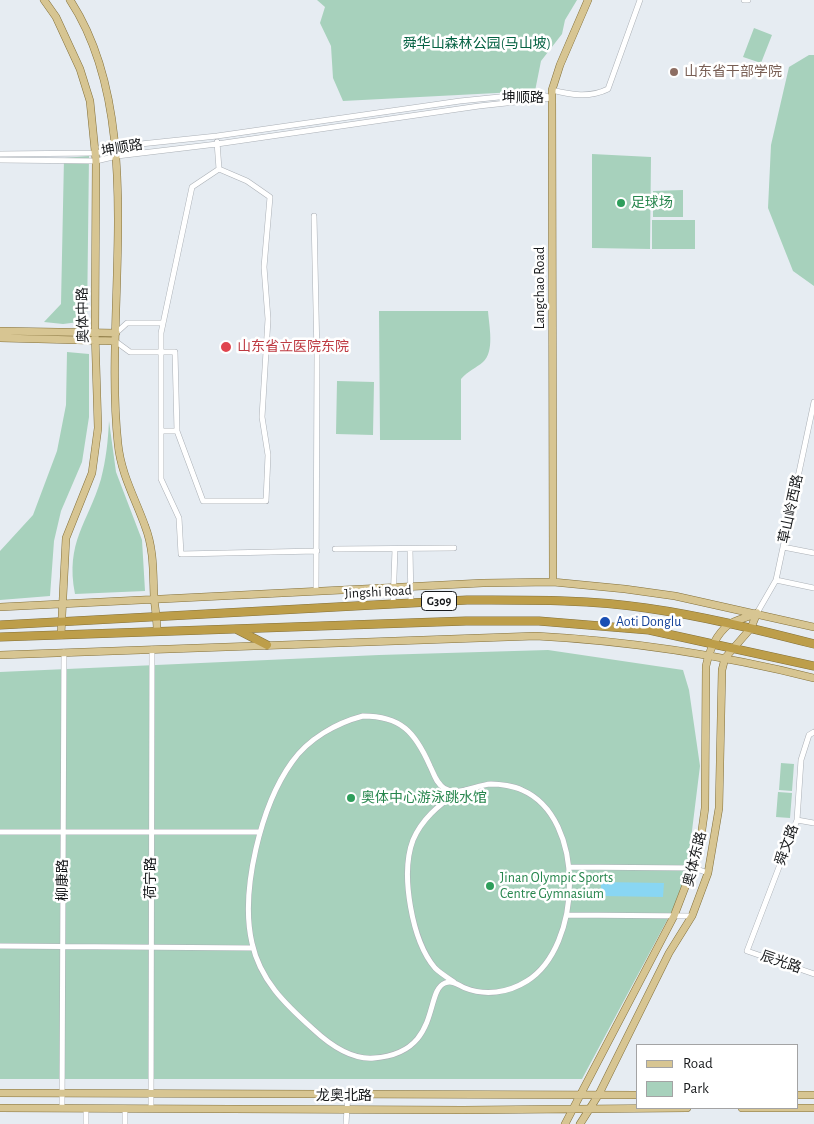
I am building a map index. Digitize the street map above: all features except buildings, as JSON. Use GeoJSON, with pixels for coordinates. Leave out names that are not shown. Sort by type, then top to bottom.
{"type":"FeatureCollection","features":[{"type":"Feature","properties":{"kind":"highway","name":"Jingshi Road"},"geometry":{"type":"LineString","coordinates":[[0,625],[467,600],[585,602],[644,608],[751,628],[814,644]]}},
{"type":"Feature","properties":{"kind":"highway","name":"G309"},"geometry":{"type":"LineString","coordinates":[[0,637],[157,630],[466,621],[538,621],[649,630],[814,666]]}},
{"type":"Feature","properties":{"kind":"highway"},"geometry":{"type":"LineString","coordinates":[[234,628],[267,644]]}},
{"type":"Feature","properties":{"kind":"main road","name":"奥体中路"},"geometry":{"type":"LineString","coordinates":[[44,0],[56,17],[80,69],[90,101],[96,162],[98,428],[93,468],[66,538],[61,604],[61,635]]}},
{"type":"Feature","properties":{"kind":"main road"},"geometry":{"type":"LineString","coordinates":[[70,0],[94,50],[110,112],[117,156],[114,397],[118,446],[126,484],[145,526],[152,549],[157,630]]}},
{"type":"Feature","properties":{"kind":"main road","name":"Langchao Road"},"geometry":{"type":"LineString","coordinates":[[553,582],[552,90],[560,65],[588,0]]}},
{"type":"Feature","properties":{"kind":"main road"},"geometry":{"type":"LineString","coordinates":[[0,331],[96,335],[115,341]]}},
{"type":"Feature","properties":{"kind":"main road"},"geometry":{"type":"LineString","coordinates":[[0,338],[96,335],[116,332]]}},
{"type":"Feature","properties":{"kind":"main road","name":"Jingshi Road"},"geometry":{"type":"LineString","coordinates":[[0,607],[410,586],[553,582],[675,596],[814,627]]}},
{"type":"Feature","properties":{"kind":"main road"},"geometry":{"type":"LineString","coordinates":[[565,1124],[674,916],[694,868],[699,852],[704,808],[706,666],[714,644],[729,625],[757,613]]}},
{"type":"Feature","properties":{"kind":"main road"},"geometry":{"type":"LineString","coordinates":[[724,658],[751,628],[757,613]]}},
{"type":"Feature","properties":{"kind":"main road"},"geometry":{"type":"LineString","coordinates":[[0,655],[267,644],[536,636],[641,644],[724,658],[814,678]]}},
{"type":"Feature","properties":{"kind":"main road","name":"奥体东路"},"geometry":{"type":"LineString","coordinates":[[580,1124],[599,1094],[665,962],[692,916],[708,872],[719,808],[722,670],[724,658]]}},
{"type":"Feature","properties":{"kind":"main road","name":"龙奥北路"},"geometry":{"type":"LineString","coordinates":[[0,1093],[636,1095]]}},
{"type":"Feature","properties":{"kind":"main road"},"geometry":{"type":"LineString","coordinates":[[799,1095],[814,1095]]}},
{"type":"Feature","properties":{"kind":"main road","name":"龙奥北路"},"geometry":{"type":"LineString","coordinates":[[0,1108],[636,1109]]}},
{"type":"Feature","properties":{"kind":"main road"},"geometry":{"type":"LineString","coordinates":[[799,1108],[814,1108]]}},
{"type":"Feature","properties":{"kind":"street"},"geometry":{"type":"LineString","coordinates":[[552,90],[568,94],[596,94],[608,89],[640,0]]}},
{"type":"Feature","properties":{"kind":"street","name":"坤顺路"},"geometry":{"type":"LineString","coordinates":[[0,154],[95,153],[115,147],[216,136],[480,99],[543,95],[552,98]]}},
{"type":"Feature","properties":{"kind":"street","name":"坤顺路"},"geometry":{"type":"LineString","coordinates":[[0,160],[96,162],[117,156],[217,144],[479,106],[552,98]]}},
{"type":"Feature","properties":{"kind":"street"},"geometry":{"type":"LineString","coordinates":[[216,136],[218,169]]}},
{"type":"Feature","properties":{"kind":"street"},"geometry":{"type":"LineString","coordinates":[[218,169],[192,187],[163,323],[161,352],[161,479],[179,518],[181,554],[317,551]]}},
{"type":"Feature","properties":{"kind":"street"},"geometry":{"type":"LineString","coordinates":[[115,341],[130,352],[175,352],[178,431],[193,480],[203,501],[266,501],[268,455],[262,417],[268,319],[264,267],[270,197],[247,181],[218,169]]}},
{"type":"Feature","properties":{"kind":"street"},"geometry":{"type":"LineString","coordinates":[[314,216],[316,591]]}},
{"type":"Feature","properties":{"kind":"street"},"geometry":{"type":"LineString","coordinates":[[116,332],[127,323],[163,323]]}},
{"type":"Feature","properties":{"kind":"street","name":"草山岭西路"},"geometry":{"type":"LineString","coordinates":[[757,613],[776,580],[814,402]]}},
{"type":"Feature","properties":{"kind":"street"},"geometry":{"type":"LineString","coordinates":[[161,431],[178,431]]}},
{"type":"Feature","properties":{"kind":"street"},"geometry":{"type":"LineString","coordinates":[[783,547],[814,552]]}},
{"type":"Feature","properties":{"kind":"street"},"geometry":{"type":"LineString","coordinates":[[334,549],[454,548]]}},
{"type":"Feature","properties":{"kind":"street"},"geometry":{"type":"LineString","coordinates":[[393,604],[395,549]]}},
{"type":"Feature","properties":{"kind":"street"},"geometry":{"type":"LineString","coordinates":[[410,549],[411,603]]}},
{"type":"Feature","properties":{"kind":"street"},"geometry":{"type":"LineString","coordinates":[[776,580],[814,588]]}},
{"type":"Feature","properties":{"kind":"street","name":"荷宁路"},"geometry":{"type":"LineString","coordinates":[[150,1108],[152,649]]}},
{"type":"Feature","properties":{"kind":"street","name":"柳康路"},"geometry":{"type":"LineString","coordinates":[[62,1108],[64,652]]}},
{"type":"Feature","properties":{"kind":"street"},"geometry":{"type":"LineString","coordinates":[[454,982],[444,983],[437,989],[430,1016],[421,1035],[410,1048],[391,1056],[372,1059],[355,1057],[318,1033],[284,1003],[272,989],[253,948],[249,891],[260,832],[273,796],[292,761],[321,734],[347,720],[363,716],[382,716],[402,724],[417,740],[436,780],[444,788],[456,793]]}},
{"type":"Feature","properties":{"kind":"street","name":"舜文路"},"geometry":{"type":"LineString","coordinates":[[747,951],[797,820],[801,760],[812,734]]}},
{"type":"Feature","properties":{"kind":"street"},"geometry":{"type":"LineString","coordinates":[[492,784],[524,790],[548,810],[565,846],[569,867],[570,896],[567,915],[551,954],[542,970],[528,981],[512,989],[498,992],[480,992],[454,982],[436,968],[422,945],[410,912],[408,889],[413,841],[434,808],[456,793],[492,784]]}},
{"type":"Feature","properties":{"kind":"street"},"geometry":{"type":"LineString","coordinates":[[797,820],[814,824]]}},
{"type":"Feature","properties":{"kind":"street"},"geometry":{"type":"LineString","coordinates":[[0,832],[260,832]]}},
{"type":"Feature","properties":{"kind":"street"},"geometry":{"type":"LineString","coordinates":[[569,867],[694,868],[708,872]]}},
{"type":"Feature","properties":{"kind":"street"},"geometry":{"type":"LineString","coordinates":[[567,915],[692,916]]}},
{"type":"Feature","properties":{"kind":"street"},"geometry":{"type":"LineString","coordinates":[[0,946],[253,948]]}},
{"type":"Feature","properties":{"kind":"street","name":"辰光路"},"geometry":{"type":"LineString","coordinates":[[747,951],[814,974]]}},
{"type":"Feature","properties":{"kind":"street"},"geometry":{"type":"LineString","coordinates":[[346,1124],[348,1094]]}},
{"type":"Feature","properties":{"kind":"street"},"geometry":{"type":"LineString","coordinates":[[86,1108],[86,1124]]}},
{"type":"Feature","properties":{"kind":"street"},"geometry":{"type":"LineString","coordinates":[[125,1124],[126,1108]]}},
{"type":"Feature","properties":{"kind":"green space","name":"舜华山森林公园(马山坡)"},"geometry":{"type":"Polygon","coordinates":[[[317,0],[577,0],[565,20],[562,34],[541,61],[535,91],[343,101],[333,78],[331,46],[320,23],[325,7],[317,0]]]}},
{"type":"Feature","properties":{"kind":"green space"},"geometry":{"type":"Polygon","coordinates":[[[754,28],[772,35],[761,63],[743,57],[754,28]]]}},
{"type":"Feature","properties":{"kind":"green space"},"geometry":{"type":"Polygon","coordinates":[[[809,55],[814,55],[814,286],[793,271],[768,208],[771,145],[789,67],[809,55]]]}},
{"type":"Feature","properties":{"kind":"green space","name":"足球场"},"geometry":{"type":"Polygon","coordinates":[[[592,154],[651,157],[650,249],[592,248],[592,154]]]}},
{"type":"Feature","properties":{"kind":"green space"},"geometry":{"type":"Polygon","coordinates":[[[89,156],[87,321],[63,324],[44,322],[61,304],[64,158],[89,156]]]}},
{"type":"Feature","properties":{"kind":"green space"},"geometry":{"type":"Polygon","coordinates":[[[683,190],[683,217],[653,217],[653,191],[683,190]]]}},
{"type":"Feature","properties":{"kind":"green space"},"geometry":{"type":"Polygon","coordinates":[[[652,220],[695,220],[695,249],[652,249],[652,220]]]}},
{"type":"Feature","properties":{"kind":"green space"},"geometry":{"type":"Polygon","coordinates":[[[379,311],[488,311],[490,345],[487,358],[461,379],[461,440],[380,440],[379,311]]]}},
{"type":"Feature","properties":{"kind":"green space"},"geometry":{"type":"Polygon","coordinates":[[[67,352],[89,354],[89,417],[82,462],[61,511],[54,541],[50,596],[0,600],[0,551],[33,515],[57,451],[66,405],[67,352]]]}},
{"type":"Feature","properties":{"kind":"green space"},"geometry":{"type":"Polygon","coordinates":[[[337,381],[374,382],[373,435],[336,434],[337,381]]]}},
{"type":"Feature","properties":{"kind":"green space"},"geometry":{"type":"Polygon","coordinates":[[[109,421],[116,472],[142,540],[145,591],[75,594],[73,560],[75,546],[101,479],[107,450],[109,421]]]}},
{"type":"Feature","properties":{"kind":"green space"},"geometry":{"type":"Polygon","coordinates":[[[548,650],[683,670],[689,690],[700,766],[687,871],[673,909],[582,1079],[0,1079],[0,672],[379,655],[548,650]]]}},
{"type":"Feature","properties":{"kind":"green space"},"geometry":{"type":"Polygon","coordinates":[[[781,763],[794,764],[792,791],[779,790],[781,763]]]}},
{"type":"Feature","properties":{"kind":"green space"},"geometry":{"type":"Polygon","coordinates":[[[778,792],[792,793],[790,818],[776,817],[778,792]]]}},
{"type":"Feature","properties":{"kind":"water"},"geometry":{"type":"Polygon","coordinates":[[[601,882],[664,883],[663,897],[601,896],[601,882]]]}},
{"type":"Feature","properties":{"kind":"place","name":"山东省干部学院"},"geometry":{"type":"Point","coordinates":[674,72]}},
{"type":"Feature","properties":{"kind":"place","name":"足球场"},"geometry":{"type":"Point","coordinates":[621,203]}},
{"type":"Feature","properties":{"kind":"place","name":"山东省立医院东院"},"geometry":{"type":"Point","coordinates":[226,347]}},
{"type":"Feature","properties":{"kind":"place","name":"Aoti Donglu"},"geometry":{"type":"Point","coordinates":[605,622]}},
{"type":"Feature","properties":{"kind":"place","name":"奥体中心游泳跳水馆"},"geometry":{"type":"Point","coordinates":[351,798]}},
{"type":"Feature","properties":{"kind":"place","name":"Jinan Olympic Sports Centre Gymnasium"},"geometry":{"type":"Point","coordinates":[490,886]}}]}
